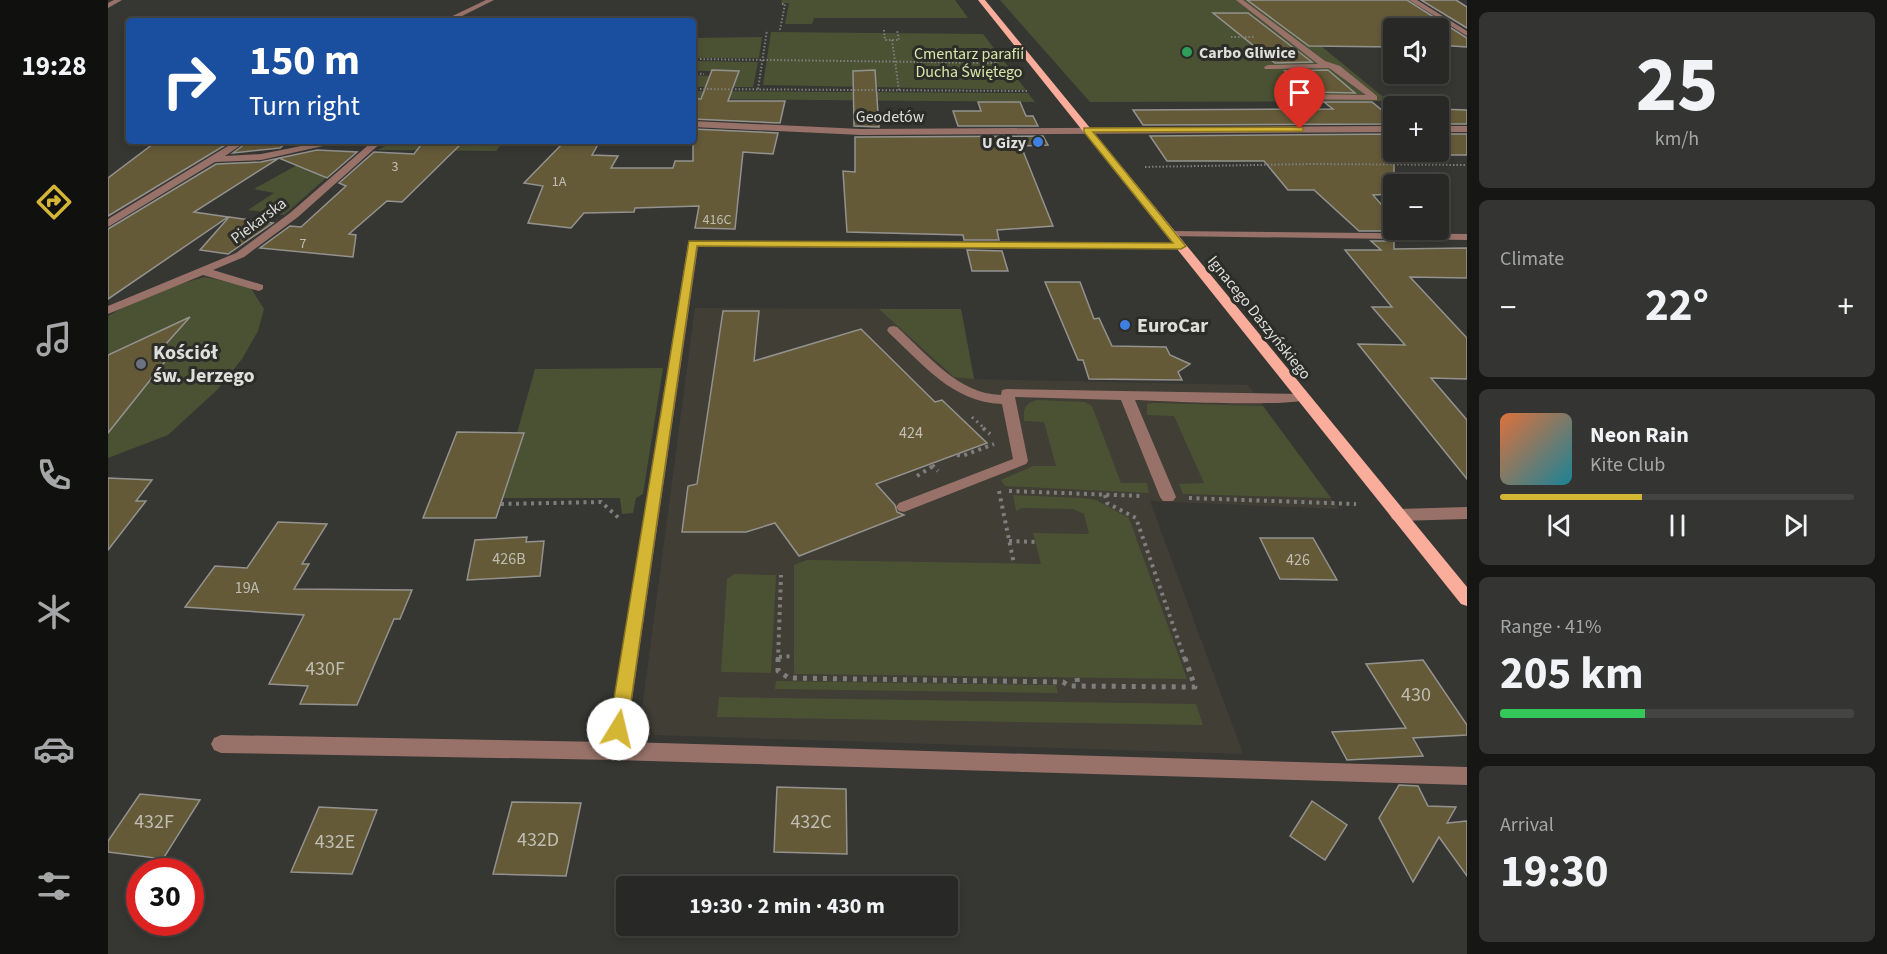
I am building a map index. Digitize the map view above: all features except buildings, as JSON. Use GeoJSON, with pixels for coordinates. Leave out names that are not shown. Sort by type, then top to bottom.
{"type":"FeatureCollection","features":[{"type":"Feature","properties":{"kind":"main road","name":"Ignacego Daszyńskiego"},"geometry":{"type":"LineString","coordinates":[[981,0],[1467,599]]}},
{"type":"Feature","properties":{"kind":"street"},"geometry":{"type":"LineString","coordinates":[[108,6],[119,0]]}},
{"type":"Feature","properties":{"kind":"street"},"geometry":{"type":"LineString","coordinates":[[452,18],[491,0]]}},
{"type":"Feature","properties":{"kind":"street"},"geometry":{"type":"LineString","coordinates":[[1239,0],[1322,63],[1333,66],[1374,98],[1285,97]]}},
{"type":"Feature","properties":{"kind":"street"},"geometry":{"type":"LineString","coordinates":[[1412,0],[1467,34]]}},
{"type":"Feature","properties":{"kind":"street"},"geometry":{"type":"LineString","coordinates":[[1268,67],[1333,66]]}},
{"type":"Feature","properties":{"kind":"street","name":"Geodetów"},"geometry":{"type":"LineString","coordinates":[[696,124],[861,132],[1383,129]]}},
{"type":"Feature","properties":{"kind":"street"},"geometry":{"type":"LineString","coordinates":[[1449,129],[1467,129]]}},
{"type":"Feature","properties":{"kind":"street"},"geometry":{"type":"LineString","coordinates":[[108,224],[238,144]]}},
{"type":"Feature","properties":{"kind":"street"},"geometry":{"type":"LineString","coordinates":[[216,159],[261,157],[325,144]]}},
{"type":"Feature","properties":{"kind":"street","name":"Piekarska"},"geometry":{"type":"LineString","coordinates":[[108,310],[240,255],[294,215],[375,144]]}},
{"type":"Feature","properties":{"kind":"street"},"geometry":{"type":"LineString","coordinates":[[1171,234],[1467,237]]}},
{"type":"Feature","properties":{"kind":"street"},"geometry":{"type":"LineString","coordinates":[[615,751],[653,552],[693,243],[1181,246]]}},
{"type":"Feature","properties":{"kind":"street"},"geometry":{"type":"LineString","coordinates":[[202,271],[259,287]]}},
{"type":"Feature","properties":{"kind":"street"},"geometry":{"type":"LineString","coordinates":[[893,330],[956,387],[984,399],[1008,400]]}},
{"type":"Feature","properties":{"kind":"street"},"geometry":{"type":"LineString","coordinates":[[904,507],[1021,461],[1007,393],[1304,398]]}},
{"type":"Feature","properties":{"kind":"street"},"geometry":{"type":"LineString","coordinates":[[1126,396],[1168,497]]}},
{"type":"Feature","properties":{"kind":"street"},"geometry":{"type":"LineString","coordinates":[[1398,515],[1467,513]]}},
{"type":"Feature","properties":{"kind":"street"},"geometry":{"type":"LineString","coordinates":[[221,744],[615,751],[1467,776]]}},
{"type":"Feature","properties":{"kind":"path"},"geometry":{"type":"LineString","coordinates":[[780,30],[785,4],[781,4]]}},
{"type":"Feature","properties":{"kind":"path"},"geometry":{"type":"LineString","coordinates":[[758,89],[767,30]]}},
{"type":"Feature","properties":{"kind":"path"},"geometry":{"type":"LineString","coordinates":[[884,30],[885,40],[898,40],[897,30]]}},
{"type":"Feature","properties":{"kind":"path"},"geometry":{"type":"LineString","coordinates":[[1231,38],[1264,37]]}},
{"type":"Feature","properties":{"kind":"path"},"geometry":{"type":"LineString","coordinates":[[892,40],[899,90]]}},
{"type":"Feature","properties":{"kind":"path"},"geometry":{"type":"LineString","coordinates":[[696,59],[990,62]]}},
{"type":"Feature","properties":{"kind":"path"},"geometry":{"type":"LineString","coordinates":[[696,73],[704,74]]}},
{"type":"Feature","properties":{"kind":"path"},"geometry":{"type":"LineString","coordinates":[[696,89],[1037,91]]}},
{"type":"Feature","properties":{"kind":"path"},"geometry":{"type":"LineString","coordinates":[[1117,167],[1311,164],[1467,165]]}},
{"type":"Feature","properties":{"kind":"path"},"geometry":{"type":"LineString","coordinates":[[968,414],[994,438],[997,444],[995,450]]}},
{"type":"Feature","properties":{"kind":"path"},"geometry":{"type":"LineString","coordinates":[[957,455],[959,457],[990,446]]}},
{"type":"Feature","properties":{"kind":"path"},"geometry":{"type":"LineString","coordinates":[[921,472],[934,466]]}},
{"type":"Feature","properties":{"kind":"path"},"geometry":{"type":"LineString","coordinates":[[999,491],[1014,564]]}},
{"type":"Feature","properties":{"kind":"path"},"geometry":{"type":"LineString","coordinates":[[781,575],[778,671],[789,678],[1063,682],[1069,686],[1195,687],[1136,519],[1107,503],[1105,495]]}},
{"type":"Feature","properties":{"kind":"path"},"geometry":{"type":"LineString","coordinates":[[501,504],[601,502],[621,520]]}},
{"type":"Feature","properties":{"kind":"path"},"geometry":{"type":"LineString","coordinates":[[1010,541],[1036,542]]}},
{"type":"Feature","properties":{"kind":"path"},"geometry":{"type":"LineString","coordinates":[[779,657],[794,656]]}},
{"type":"Feature","properties":{"kind":"path"},"geometry":{"type":"LineString","coordinates":[[1077,678],[1078,686]]}},
{"type":"Feature","properties":{"kind":"shaded area"},"geometry":{"type":"Polygon","coordinates":[[[695,308],[961,309],[974,379],[1248,385],[1339,509],[1150,501],[1243,754],[654,735],[642,709],[695,308]]]}},
{"type":"Feature","properties":{"kind":"green space"},"geometry":{"type":"Polygon","coordinates":[[[782,0],[955,0],[968,18],[814,18],[812,24],[785,24],[789,3],[781,3],[782,0]]]}},
{"type":"Feature","properties":{"kind":"green space","name":"Carbo Gliwice"},"geometry":{"type":"Polygon","coordinates":[[[1000,0],[1265,0],[1383,97],[1383,101],[1090,102],[1000,0]]]}},
{"type":"Feature","properties":{"kind":"green space","name":"Cmentarz parafii Ducha Świętego"},"geometry":{"type":"Polygon","coordinates":[[[771,32],[983,34],[1026,90],[763,85],[771,32]]]}},
{"type":"Feature","properties":{"kind":"green space"},"geometry":{"type":"Polygon","coordinates":[[[762,37],[759,58],[696,58],[696,38],[762,37]]]}},
{"type":"Feature","properties":{"kind":"green space"},"geometry":{"type":"Polygon","coordinates":[[[696,61],[758,62],[753,87],[696,87],[696,75],[710,76],[738,71],[696,71],[696,61]]]}},
{"type":"Feature","properties":{"kind":"green space"},"geometry":{"type":"Polygon","coordinates":[[[696,91],[1028,93],[1035,102],[696,99],[696,91]]]}},
{"type":"Feature","properties":{"kind":"green space"},"geometry":{"type":"Polygon","coordinates":[[[389,144],[502,144],[496,151],[378,150],[389,144]]]}},
{"type":"Feature","properties":{"kind":"green space"},"geometry":{"type":"Polygon","coordinates":[[[297,165],[326,178],[284,215],[248,210],[274,193],[254,189],[297,165]]]}},
{"type":"Feature","properties":{"kind":"green space"},"geometry":{"type":"Polygon","coordinates":[[[205,277],[250,287],[264,309],[258,331],[242,359],[217,390],[168,435],[108,458],[108,316],[155,293],[205,277]]]}},
{"type":"Feature","properties":{"kind":"green space"},"geometry":{"type":"Polygon","coordinates":[[[879,309],[961,309],[974,379],[954,377],[879,309]]]}},
{"type":"Feature","properties":{"kind":"green space"},"geometry":{"type":"Polygon","coordinates":[[[663,368],[643,494],[636,498],[633,513],[622,514],[620,498],[503,498],[524,433],[517,433],[535,369],[663,368]]]}},
{"type":"Feature","properties":{"kind":"green space"},"geometry":{"type":"Polygon","coordinates":[[[1037,400],[1085,402],[1092,406],[1121,483],[1147,483],[1149,493],[1005,486],[1001,480],[1033,466],[1056,466],[1044,422],[1024,421],[1026,407],[1037,400]]]}},
{"type":"Feature","properties":{"kind":"green space"},"geometry":{"type":"Polygon","coordinates":[[[1147,404],[1263,406],[1331,498],[1183,494],[1179,484],[1204,483],[1174,416],[1147,415],[1147,404]]]}},
{"type":"Feature","properties":{"kind":"green space"},"geometry":{"type":"Polygon","coordinates":[[[1013,495],[1096,500],[1129,518],[1187,679],[794,674],[794,565],[807,560],[1041,564],[1033,533],[1089,534],[1084,514],[1073,509],[1022,508],[1016,511],[1013,495]]]}},
{"type":"Feature","properties":{"kind":"green space"},"geometry":{"type":"Polygon","coordinates":[[[734,574],[776,575],[771,673],[721,672],[727,579],[734,574]]]}},
{"type":"Feature","properties":{"kind":"green space"},"geometry":{"type":"Polygon","coordinates":[[[776,681],[1056,685],[1058,693],[775,689],[776,681]]]}},
{"type":"Feature","properties":{"kind":"green space"},"geometry":{"type":"Polygon","coordinates":[[[719,697],[1196,704],[1203,725],[717,717],[719,697]]]}},
{"type":"Feature","properties":{"kind":"place","name":"Carbo Gliwice"},"geometry":{"type":"Point","coordinates":[1187,52]}},
{"type":"Feature","properties":{"kind":"place","name":"U Gizy"},"geometry":{"type":"Point","coordinates":[1038,142]}},
{"type":"Feature","properties":{"kind":"place","name":"EuroCar"},"geometry":{"type":"Point","coordinates":[1125,325]}},
{"type":"Feature","properties":{"kind":"place","name":"Kościół św. Jerzego"},"geometry":{"type":"Point","coordinates":[141,364]}},
{"type":"Feature","properties":{"kind":"route"},"geometry":{"type":"LineString","coordinates":[[618,729],[693,243],[1181,246],[1087,130],[1300,129]]}}]}
